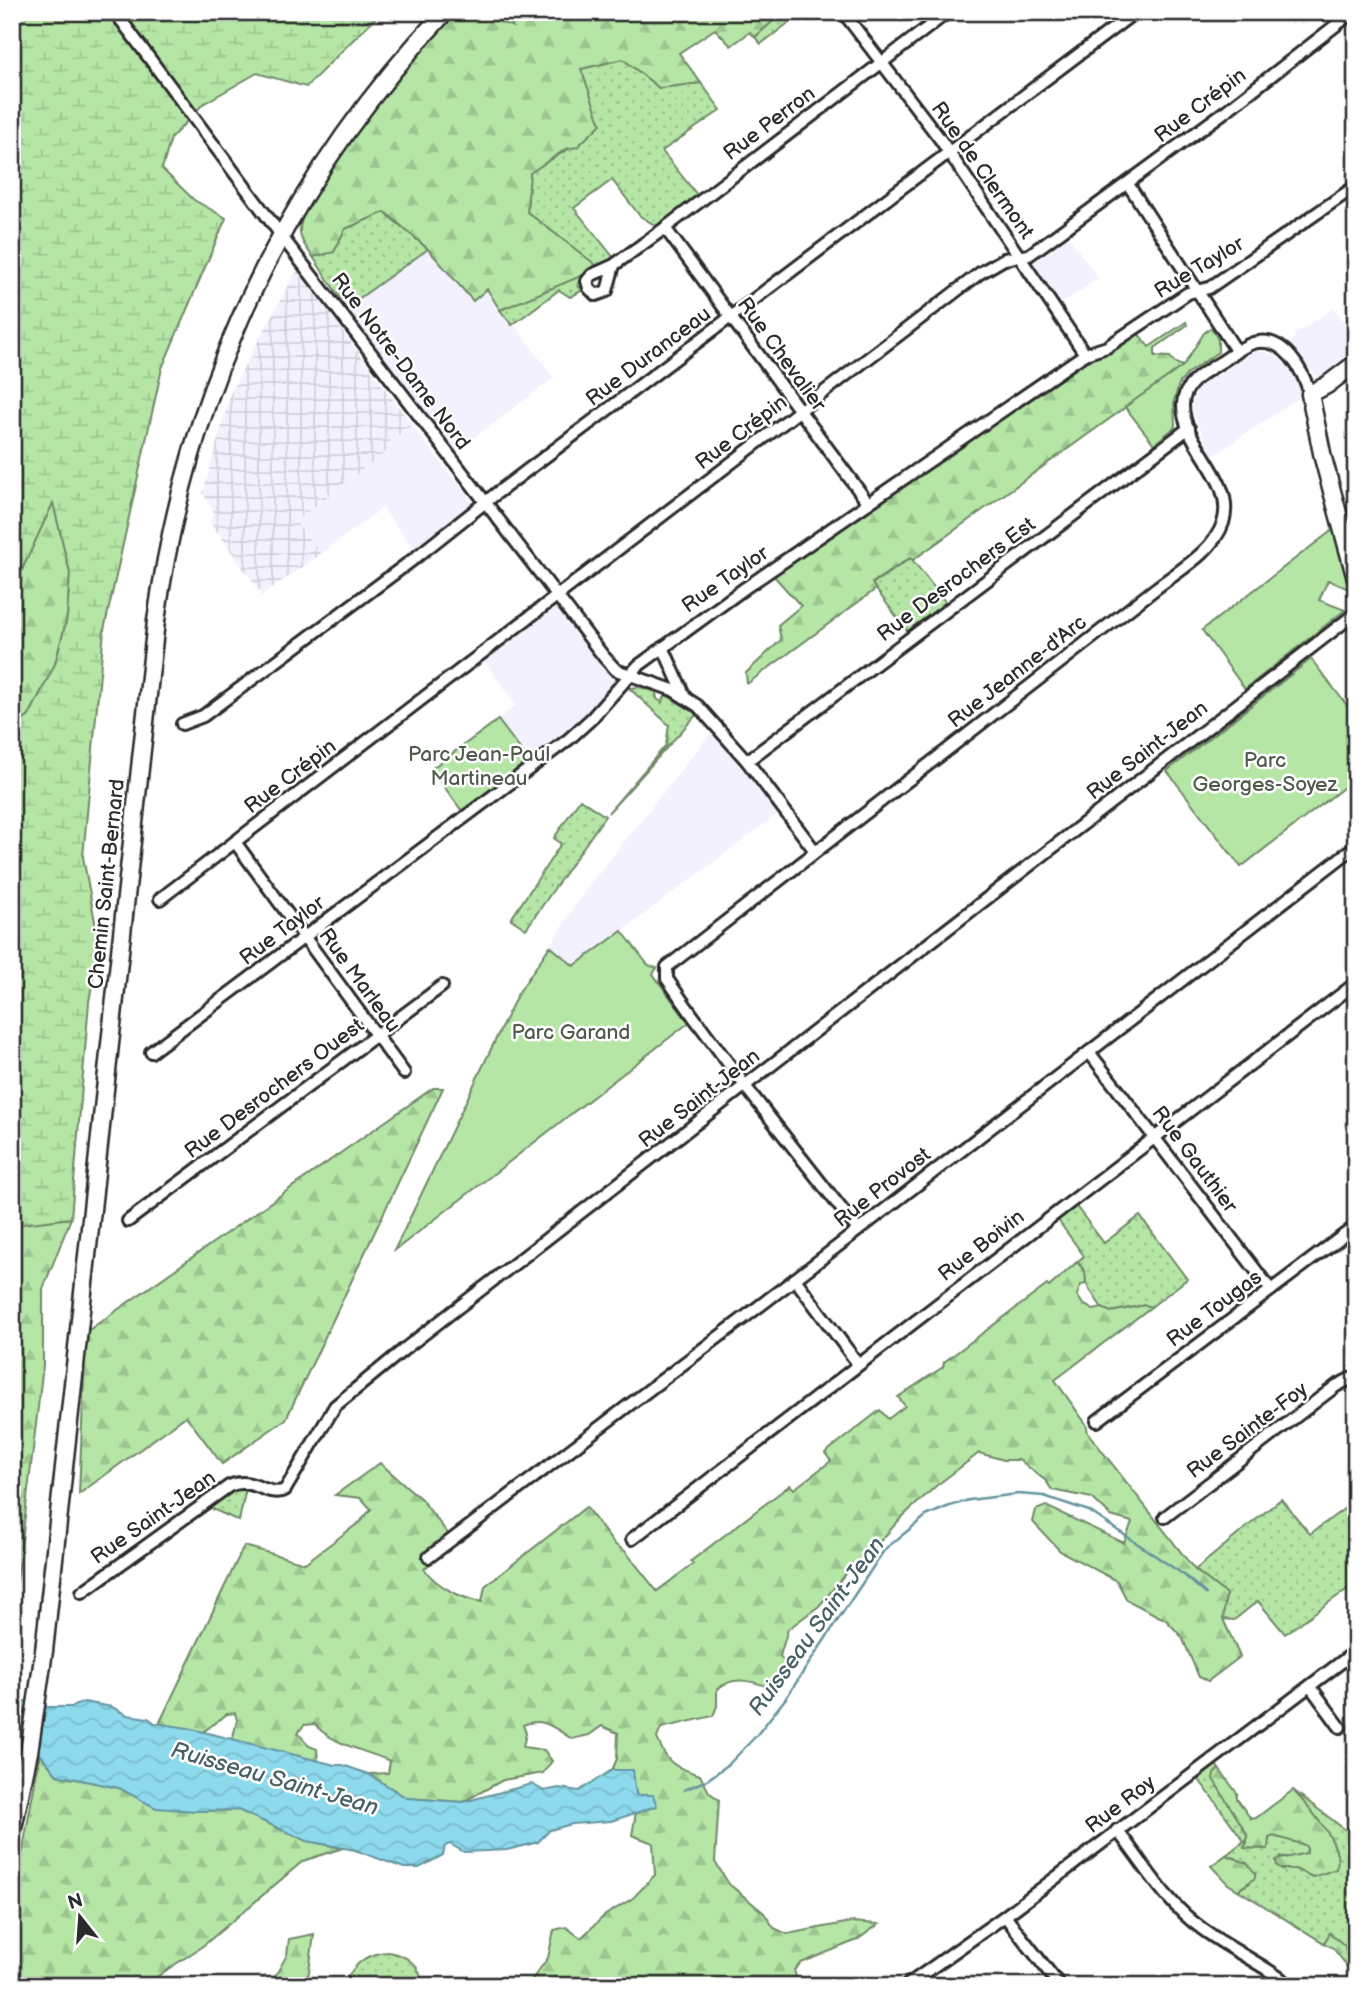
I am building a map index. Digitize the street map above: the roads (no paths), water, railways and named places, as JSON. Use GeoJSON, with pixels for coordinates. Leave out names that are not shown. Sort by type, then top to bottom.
{"type":"FeatureCollection","features":[{"type":"Feature","properties":{"kind":"street","name":"Rue Notre-Dame Nord"},"geometry":{"type":"LineString","coordinates":[[115,12],[281,235],[614,669],[685,697],[711,718],[815,851]]}},
{"type":"Feature","properties":{"kind":"street","name":"Chemin Saint-Bernard"},"geometry":{"type":"LineString","coordinates":[[12,1833],[29,1752],[55,1554],[162,579],[177,500],[206,401],[243,310],[281,235],[321,167],[359,112],[445,12]]}},
{"type":"Feature","properties":{"kind":"street","name":"Rue de Clermont"},"geometry":{"type":"LineString","coordinates":[[843,12],[948,154],[1085,354]]}},
{"type":"Feature","properties":{"kind":"street","name":"Rue Perron"},"geometry":{"type":"LineString","coordinates":[[614,265],[948,12]]}},
{"type":"Feature","properties":{"kind":"street","name":"Rue Duranceau"},"geometry":{"type":"LineString","coordinates":[[182,724],[203,716],[1135,12]]}},
{"type":"Feature","properties":{"kind":"street","name":"Rue Crépin"},"geometry":{"type":"LineString","coordinates":[[160,899],[980,273],[1004,259],[1029,255],[1128,184],[1353,12]]}},
{"type":"Feature","properties":{"kind":"street"},"geometry":{"type":"LineString","coordinates":[[1128,184],[1237,352],[1257,342],[1276,345],[1297,364],[1310,394],[1356,579]]}},
{"type":"Feature","properties":{"kind":"street","name":"Rue Taylor"},"geometry":{"type":"LineString","coordinates":[[151,1052],[569,739],[591,719],[638,666],[663,647],[1085,354],[1107,347],[1188,293],[1209,288],[1356,186]]}},
{"type":"Feature","properties":{"kind":"street","name":"Rue Chevalier"},"geometry":{"type":"LineString","coordinates":[[665,228],[868,503]]}},
{"type":"Feature","properties":{"kind":"street","name":"Rue Jeanne-d'Arc"},"geometry":{"type":"LineString","coordinates":[[746,1087],[671,984],[665,971],[674,960],[1209,545],[1222,526],[1226,506],[1213,473],[1189,428],[1183,411],[1184,397],[1187,389],[1201,375],[1237,352]]}},
{"type":"Feature","properties":{"kind":"street"},"geometry":{"type":"LineString","coordinates":[[1310,394],[1356,363]]}},
{"type":"Feature","properties":{"kind":"street","name":"Rue Desrochers Est"},"geometry":{"type":"LineString","coordinates":[[747,761],[1189,428]]}},
{"type":"Feature","properties":{"kind":"street","name":"Rue Saint-Jean"},"geometry":{"type":"LineString","coordinates":[[82,1592],[229,1486],[241,1482],[277,1493],[285,1490],[326,1419],[343,1399],[1356,613]]}},
{"type":"Feature","properties":{"kind":"street","name":"Rue Notre-Dame Nord"},"geometry":{"type":"LineString","coordinates":[[663,647],[685,697]]}},
{"type":"Feature","properties":{"kind":"street","name":"Rue Marleau"},"geometry":{"type":"LineString","coordinates":[[235,842],[404,1073]]}},
{"type":"Feature","properties":{"kind":"street","name":"Rue Provost"},"geometry":{"type":"LineString","coordinates":[[429,1557],[795,1279],[1356,846]]}},
{"type":"Feature","properties":{"kind":"street","name":"Rue Boivin"},"geometry":{"type":"LineString","coordinates":[[632,1539],[1356,983]]}},
{"type":"Feature","properties":{"kind":"street","name":"Rue Desrochers Ouest"},"geometry":{"type":"LineString","coordinates":[[128,1221],[442,986]]}},
{"type":"Feature","properties":{"kind":"street","name":"Rue Gauthier"},"geometry":{"type":"LineString","coordinates":[[1089,1052],[1271,1290]]}},
{"type":"Feature","properties":{"kind":"street"},"geometry":{"type":"LineString","coordinates":[[746,1087],[858,1230]]}},
{"type":"Feature","properties":{"kind":"street","name":"Rue Tougas"},"geometry":{"type":"LineString","coordinates":[[1097,1421],[1356,1226]]}},
{"type":"Feature","properties":{"kind":"street"},"geometry":{"type":"LineString","coordinates":[[795,1279],[858,1364]]}},
{"type":"Feature","properties":{"kind":"street","name":"Rue Sainte-Foy"},"geometry":{"type":"LineString","coordinates":[[1165,1517],[1336,1387],[1356,1376]]}},
{"type":"Feature","properties":{"kind":"street","name":"Rue Roy"},"geometry":{"type":"LineString","coordinates":[[906,1986],[1005,1916],[1356,1651]]}},
{"type":"Feature","properties":{"kind":"street"},"geometry":{"type":"LineString","coordinates":[[1310,1686],[1340,1727]]}},
{"type":"Feature","properties":{"kind":"street"},"geometry":{"type":"LineString","coordinates":[[1117,1830],[1159,1886],[1189,1919],[1291,1986]]}},
{"type":"Feature","properties":{"kind":"street"},"geometry":{"type":"LineString","coordinates":[[1005,1916],[1060,1986]]}},
{"type":"Feature","properties":{"kind":"water"},"geometry":{"type":"Polygon","coordinates":[[[27,1701],[27,1704],[48,1707],[72,1707],[84,1702],[112,1707],[127,1715],[148,1718],[155,1723],[188,1728],[343,1765],[368,1774],[407,1798],[463,1802],[532,1784],[544,1791],[559,1788],[579,1791],[612,1770],[633,1770],[636,1795],[653,1795],[657,1806],[611,1821],[572,1824],[550,1830],[538,1842],[507,1850],[464,1852],[450,1844],[445,1846],[443,1855],[419,1868],[404,1868],[355,1850],[307,1841],[238,1810],[156,1808],[119,1788],[57,1775],[40,1754],[12,1750],[12,1702],[27,1701]]]}},
{"type":"Feature","properties":{"kind":"waterway","name":"Ruisseau Saint-Jean"},"geometry":{"type":"LineString","coordinates":[[684,1790],[707,1780],[729,1764],[756,1736],[786,1698],[885,1549],[926,1516],[947,1507],[969,1500],[1018,1494],[1044,1496],[1089,1511],[1184,1575],[1206,1594]]}},
{"type":"Feature","properties":{"kind":"park label","name":"Parc Jean-Paul Martineau"},"geometry":{"type":"Point","coordinates":[479,766]}},
{"type":"Feature","properties":{"kind":"park label","name":"Parc Georges-Soyez"},"geometry":{"type":"Point","coordinates":[1265,772]}},
{"type":"Feature","properties":{"kind":"park label","name":"Parc Garand"},"geometry":{"type":"Point","coordinates":[571,1032]}}]}
